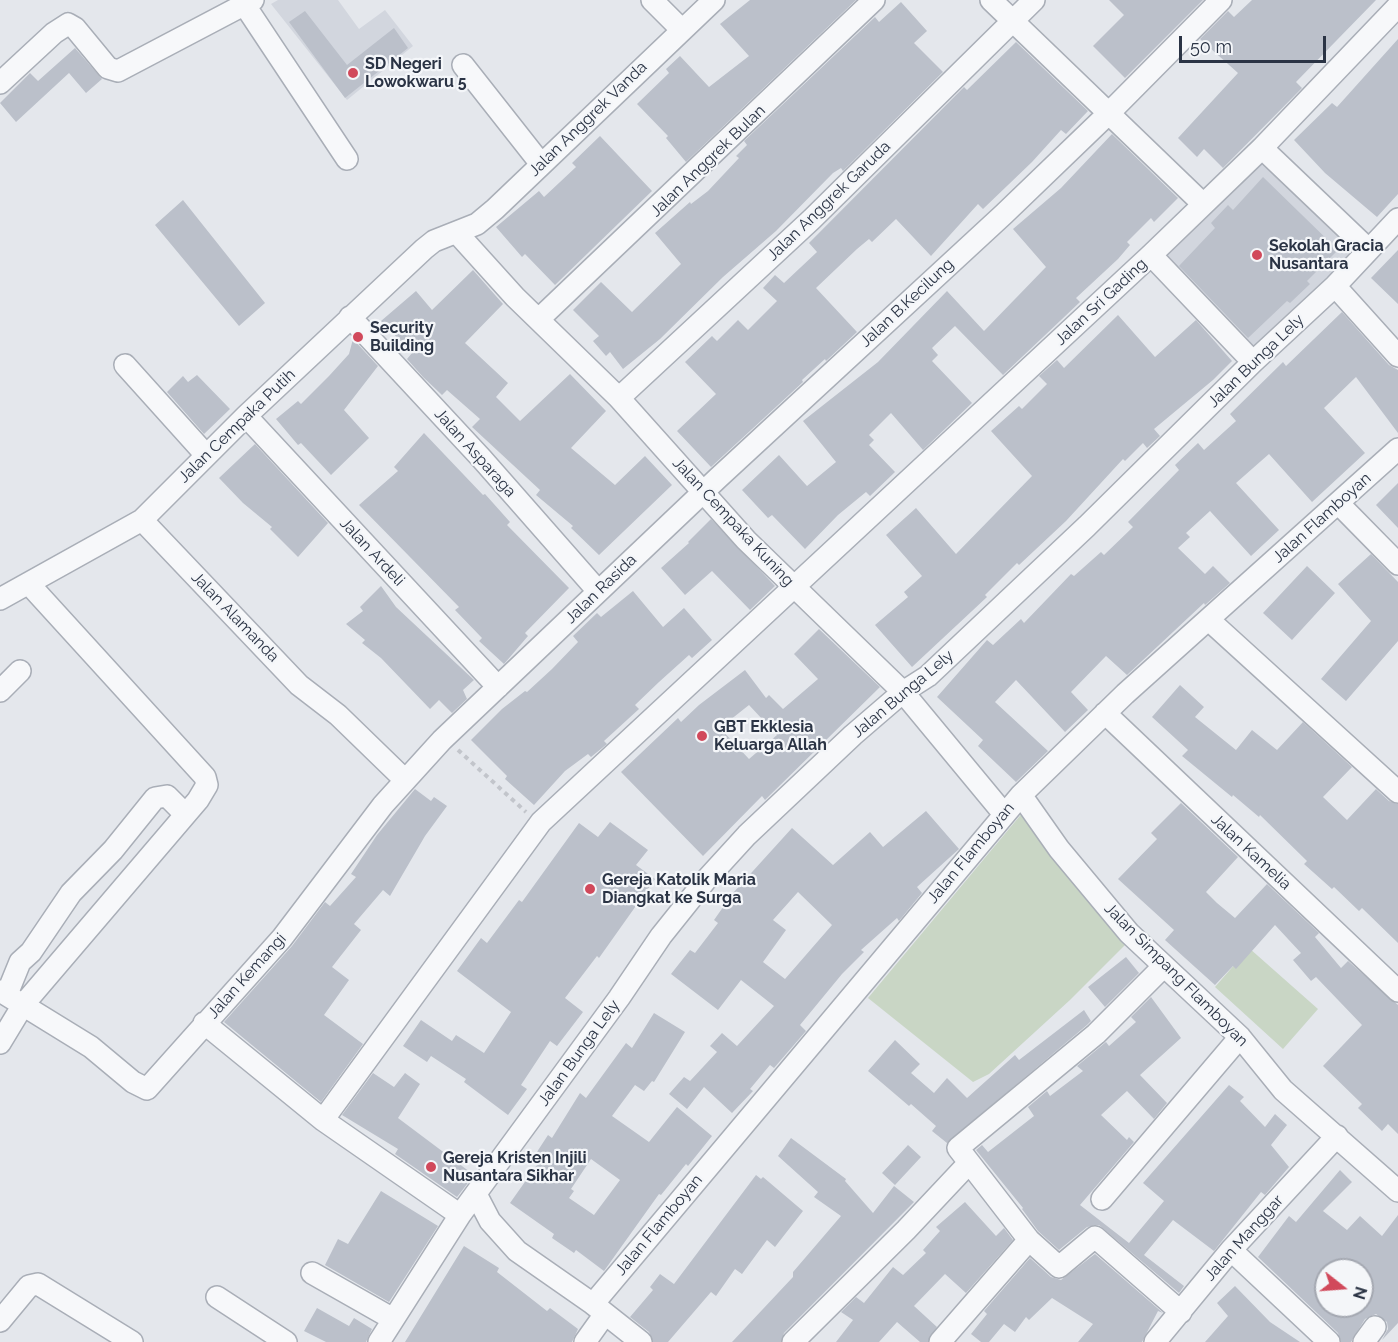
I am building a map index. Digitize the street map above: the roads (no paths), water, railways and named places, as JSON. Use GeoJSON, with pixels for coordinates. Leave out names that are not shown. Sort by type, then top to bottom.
{"type":"FeatureCollection","features":[{"type":"Feature","properties":{"kind":"street"},"geometry":{"type":"LineString","coordinates":[[652,0],[681,29]]}},
{"type":"Feature","properties":{"kind":"street","name":"Jalan Anggrek Vanda"},"geometry":{"type":"LineString","coordinates":[[458,234],[477,224],[714,0]]}},
{"type":"Feature","properties":{"kind":"street","name":"Jalan Anggrek Bulan"},"geometry":{"type":"LineString","coordinates":[[539,319],[874,0]]}},
{"type":"Feature","properties":{"kind":"street"},"geometry":{"type":"LineString","coordinates":[[991,0],[1203,204]]}},
{"type":"Feature","properties":{"kind":"street","name":"Jalan Anggrek Garuda"},"geometry":{"type":"LineString","coordinates":[[619,398],[812,219],[1034,0]]}},
{"type":"Feature","properties":{"kind":"street","name":"Jalan B.Kecilung"},"geometry":{"type":"LineString","coordinates":[[704,491],[1109,113],[1221,0]]}},
{"type":"Feature","properties":{"kind":"street"},"geometry":{"type":"LineString","coordinates":[[0,83],[54,33],[68,24],[75,28],[108,68],[118,71],[248,2],[347,159]]}},
{"type":"Feature","properties":{"kind":"street","name":"Jalan Sri Gading"},"geometry":{"type":"LineString","coordinates":[[323,1120],[540,825],[1151,255],[1262,148],[1398,6]]}},
{"type":"Feature","properties":{"kind":"street"},"geometry":{"type":"LineString","coordinates":[[463,65],[541,164]]}},
{"type":"Feature","properties":{"kind":"street"},"geometry":{"type":"LineString","coordinates":[[1262,148],[1368,249]]}},
{"type":"Feature","properties":{"kind":"street","name":"Jalan Bunga Lely"},"geometry":{"type":"LineString","coordinates":[[379,1342],[460,1215],[619,998],[661,936],[705,881],[747,835],[903,692],[928,675],[1079,534],[1253,362],[1335,286],[1398,219]]}},
{"type":"Feature","properties":{"kind":"street","name":"Jalan Cempaka Kuning"},"geometry":{"type":"LineString","coordinates":[[458,234],[499,280],[619,398],[792,588],[903,692],[1004,814]]}},
{"type":"Feature","properties":{"kind":"street","name":"Jalan Cempaka Putih"},"geometry":{"type":"LineString","coordinates":[[0,599],[142,520],[246,416],[429,245],[447,236],[458,234]]}},
{"type":"Feature","properties":{"kind":"street"},"geometry":{"type":"LineString","coordinates":[[1151,255],[1253,362]]}},
{"type":"Feature","properties":{"kind":"street"},"geometry":{"type":"LineString","coordinates":[[1335,286],[1398,356]]}},
{"type":"Feature","properties":{"kind":"street","name":"Jalan Asparaga"},"geometry":{"type":"LineString","coordinates":[[350,317],[482,459],[598,591]]}},
{"type":"Feature","properties":{"kind":"street"},"geometry":{"type":"LineString","coordinates":[[125,365],[206,455]]}},
{"type":"Feature","properties":{"kind":"street","name":"Jalan Ardeli"},"geometry":{"type":"LineString","coordinates":[[246,416],[498,687]]}},
{"type":"Feature","properties":{"kind":"street","name":"Jalan Flamboyan"},"geometry":{"type":"LineString","coordinates":[[585,1342],[599,1309],[1021,795],[1105,713],[1398,449]]}},
{"type":"Feature","properties":{"kind":"street","name":"Jalan Rasida"},"geometry":{"type":"LineString","coordinates":[[498,687],[704,491]]}},
{"type":"Feature","properties":{"kind":"street"},"geometry":{"type":"LineString","coordinates":[[1338,503],[1398,564]]}},
{"type":"Feature","properties":{"kind":"street","name":"Jalan Alamanda"},"geometry":{"type":"LineString","coordinates":[[142,520],[299,685],[338,715],[405,780]]}},
{"type":"Feature","properties":{"kind":"street"},"geometry":{"type":"LineString","coordinates":[[10,997],[184,813],[207,785],[205,777],[28,584]]}},
{"type":"Feature","properties":{"kind":"street"},"geometry":{"type":"LineString","coordinates":[[1209,620],[1398,792]]}},
{"type":"Feature","properties":{"kind":"street"},"geometry":{"type":"LineString","coordinates":[[0,691],[20,671]]}},
{"type":"Feature","properties":{"kind":"street","name":"Jalan Kemangi"},"geometry":{"type":"LineString","coordinates":[[460,1215],[323,1120],[204,1023],[282,938],[405,780],[498,687]]}},
{"type":"Feature","properties":{"kind":"street","name":"Jalan Kamelia"},"geometry":{"type":"LineString","coordinates":[[1105,713],[1398,991]]}},
{"type":"Feature","properties":{"kind":"street","name":"Jalan Simpang Flamboyan"},"geometry":{"type":"LineString","coordinates":[[1021,795],[1041,825],[1129,933],[1240,1037],[1283,1090],[1398,1191]]}},
{"type":"Feature","properties":{"kind":"street"},"geometry":{"type":"LineString","coordinates":[[0,1043],[18,965],[31,952],[71,893],[113,850],[155,798],[167,796],[184,813]]}},
{"type":"Feature","properties":{"kind":"street"},"geometry":{"type":"LineString","coordinates":[[1164,966],[1096,1034],[958,1145],[958,1150],[1029,1240],[1059,1267],[1095,1237],[1181,1312]]}},
{"type":"Feature","properties":{"kind":"street"},"geometry":{"type":"LineString","coordinates":[[10,997],[91,1047],[146,1090],[204,1023]]}},
{"type":"Feature","properties":{"kind":"street"},"geometry":{"type":"LineString","coordinates":[[1102,1199],[1240,1037]]}},
{"type":"Feature","properties":{"kind":"street","name":"Jalan Manggar"},"geometry":{"type":"LineString","coordinates":[[1155,1342],[1231,1250],[1337,1136]]}},
{"type":"Feature","properties":{"kind":"street"},"geometry":{"type":"LineString","coordinates":[[793,1342],[969,1163]]}},
{"type":"Feature","properties":{"kind":"street"},"geometry":{"type":"LineString","coordinates":[[476,1194],[490,1221],[517,1251],[641,1342]]}},
{"type":"Feature","properties":{"kind":"street"},"geometry":{"type":"LineString","coordinates":[[940,1342],[1029,1240]]}},
{"type":"Feature","properties":{"kind":"street"},"geometry":{"type":"LineString","coordinates":[[1231,1250],[1329,1342]]}},
{"type":"Feature","properties":{"kind":"street"},"geometry":{"type":"LineString","coordinates":[[312,1274],[393,1319]]}},
{"type":"Feature","properties":{"kind":"street"},"geometry":{"type":"LineString","coordinates":[[0,1321],[29,1286],[38,1284],[132,1342]]}},
{"type":"Feature","properties":{"kind":"street"},"geometry":{"type":"LineString","coordinates":[[217,1297],[286,1342]]}},
{"type":"Feature","properties":{"kind":"place","name":"SD Negeri Lowokwaru 5"},"geometry":{"type":"Point","coordinates":[353,73]}},
{"type":"Feature","properties":{"kind":"place","name":"Sekolah Gracia Nusantara"},"geometry":{"type":"Point","coordinates":[1257,255]}},
{"type":"Feature","properties":{"kind":"place","name":"Security Building"},"geometry":{"type":"Point","coordinates":[358,337]}},
{"type":"Feature","properties":{"kind":"place","name":"GBT Ekklesia Keluarga Allah"},"geometry":{"type":"Point","coordinates":[702,736]}},
{"type":"Feature","properties":{"kind":"place","name":"Gereja Katolik Maria Diangkat ke Surga"},"geometry":{"type":"Point","coordinates":[590,889]}},
{"type":"Feature","properties":{"kind":"place","name":"Gereja Kristen Injili Nusantara Sikhar"},"geometry":{"type":"Point","coordinates":[431,1167]}}]}
